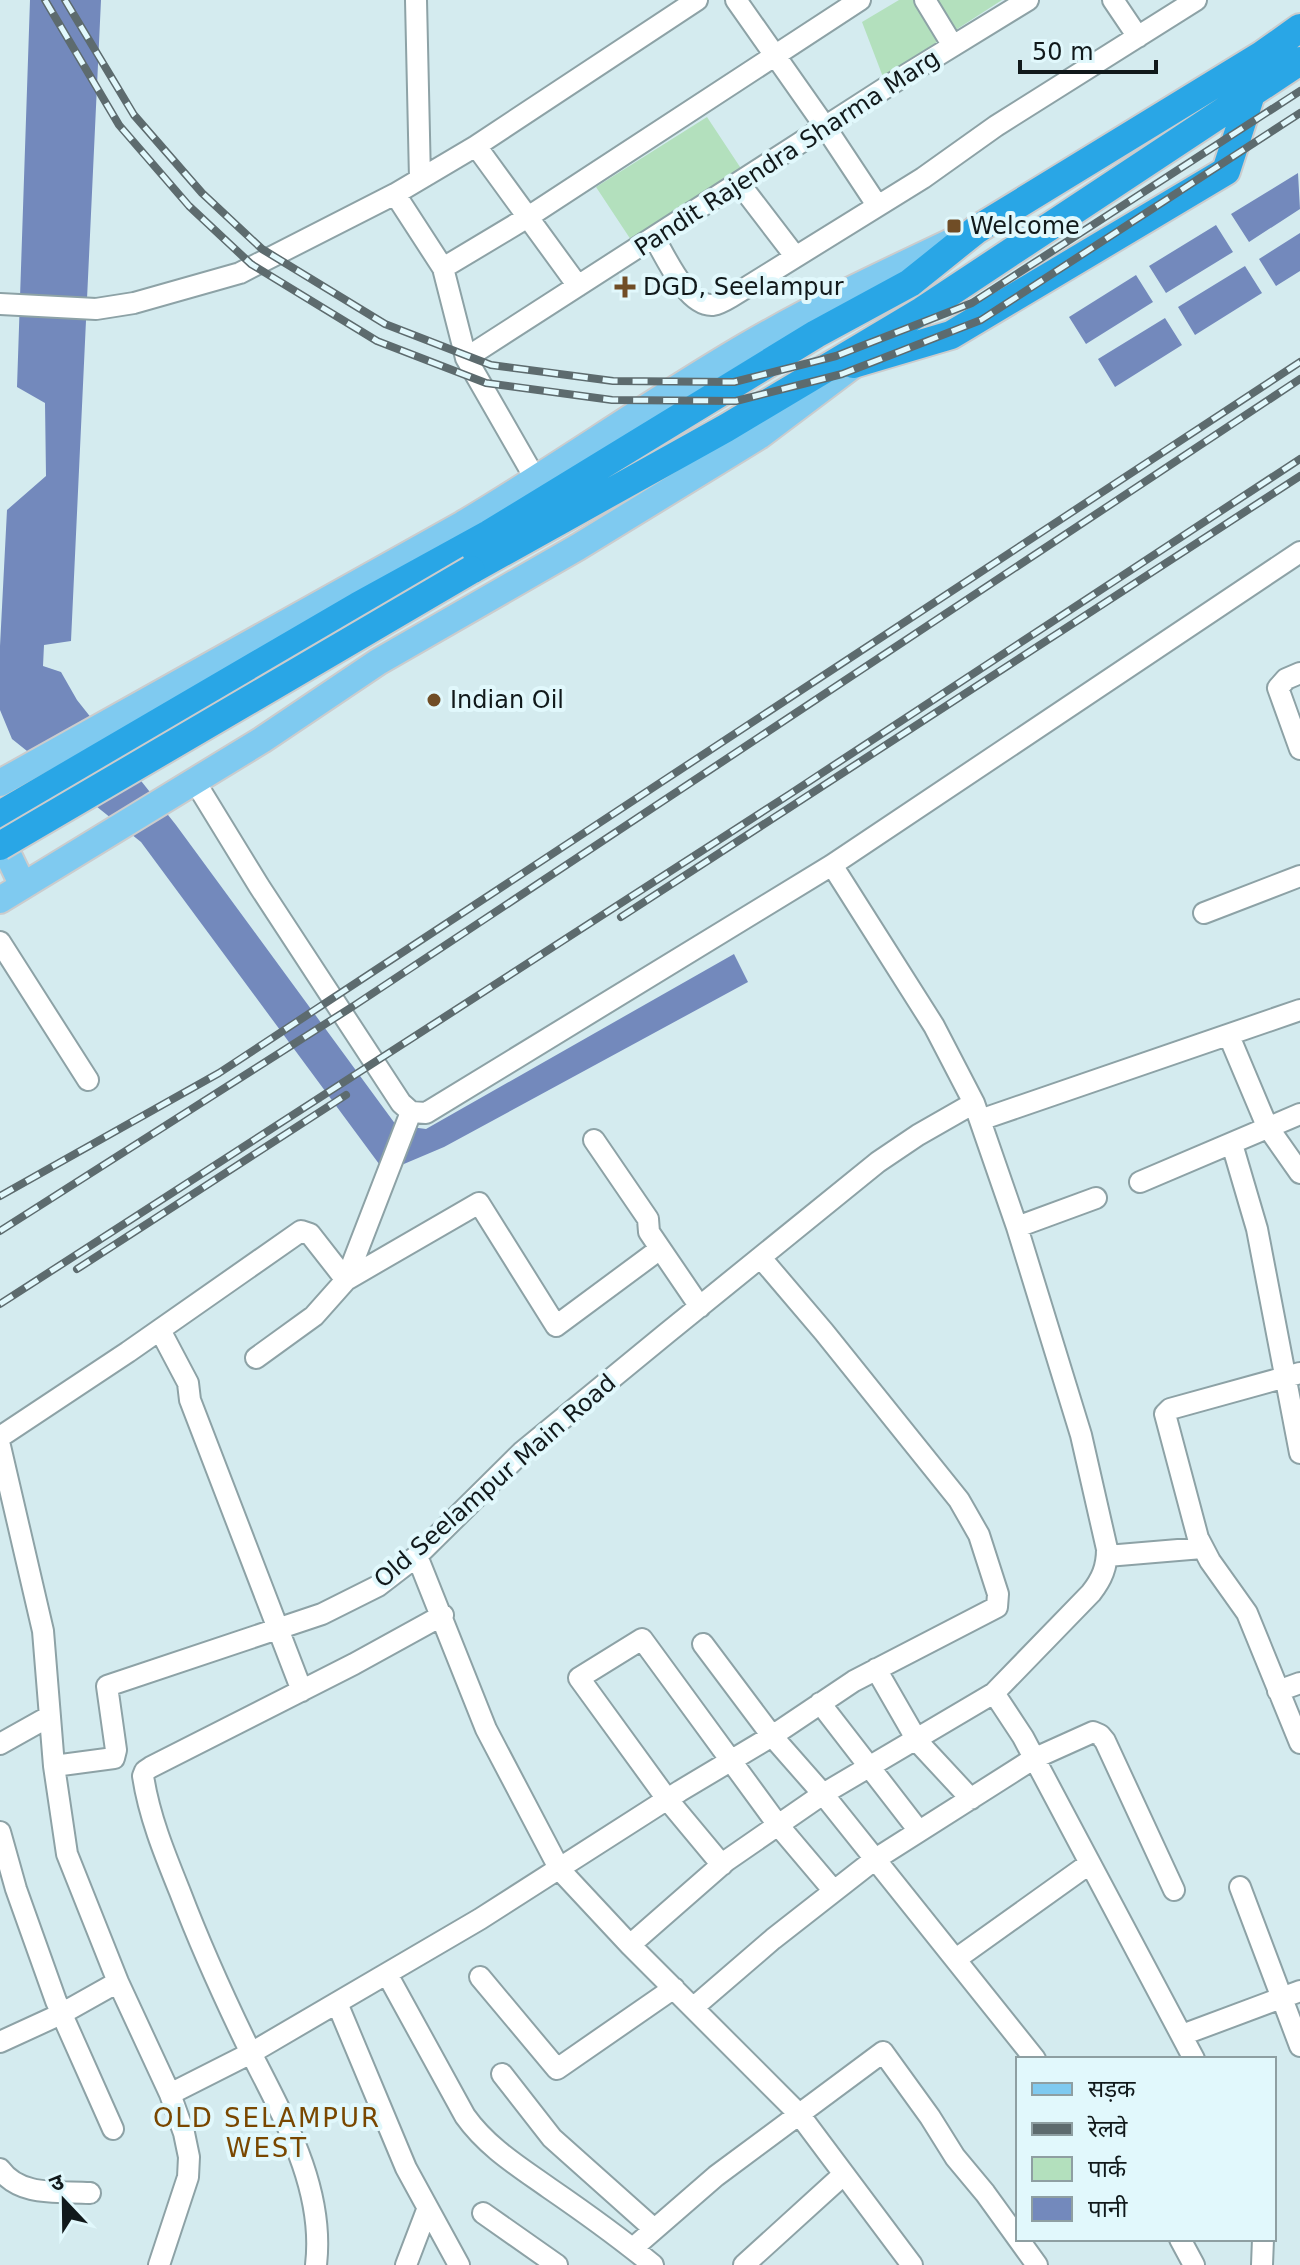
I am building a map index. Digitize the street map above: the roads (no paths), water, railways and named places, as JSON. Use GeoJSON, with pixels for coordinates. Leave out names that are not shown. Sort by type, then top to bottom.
{"type":"FeatureCollection","features":[{"type":"Feature","properties":{"kind":"highway"},"geometry":{"type":"LineString","coordinates":[[0,815],[358,606],[489,534],[816,334],[910,283],[976,230],[1262,55],[1300,28]]}},
{"type":"Feature","properties":{"kind":"highway"},"geometry":{"type":"LineString","coordinates":[[0,846],[483,564],[726,428],[774,411],[817,375],[922,311],[1300,61]]}},
{"type":"Feature","properties":{"kind":"highway"},"geometry":{"type":"LineString","coordinates":[[817,375],[951,335],[1226,171],[1252,91]]}},
{"type":"Feature","properties":{"kind":"main road"},"geometry":{"type":"LineString","coordinates":[[0,783],[536,480],[745,346],[833,298],[976,230]]}},
{"type":"Feature","properties":{"kind":"main road"},"geometry":{"type":"LineString","coordinates":[[0,900],[283,727],[378,662],[578,547],[759,436],[774,411],[855,364],[922,311]]}},
{"type":"Feature","properties":{"kind":"main road"},"geometry":{"type":"LineString","coordinates":[[0,838],[23,886]]}},
{"type":"Feature","properties":{"kind":"street"},"geometry":{"type":"LineString","coordinates":[[416,0],[420,179]]}},
{"type":"Feature","properties":{"kind":"street"},"geometry":{"type":"LineString","coordinates":[[5,305],[96,309],[134,303],[240,273],[395,194],[476,146],[697,0]]}},
{"type":"Feature","properties":{"kind":"street"},"geometry":{"type":"LineString","coordinates":[[736,0],[877,205]]}},
{"type":"Feature","properties":{"kind":"street"},"geometry":{"type":"LineString","coordinates":[[443,268],[528,217],[860,0]]}},
{"type":"Feature","properties":{"kind":"street"},"geometry":{"type":"LineString","coordinates":[[925,0],[953,46]]}},
{"type":"Feature","properties":{"kind":"street","name":"Pandit Rajendra Sharma Marg"},"geometry":{"type":"LineString","coordinates":[[466,358],[1028,0]]}},
{"type":"Feature","properties":{"kind":"street"},"geometry":{"type":"LineString","coordinates":[[1113,0],[1138,37]]}},
{"type":"Feature","properties":{"kind":"street"},"geometry":{"type":"LineString","coordinates":[[655,239],[688,293],[701,303],[714,305],[923,178],[996,126],[1196,0]]}},
{"type":"Feature","properties":{"kind":"street"},"geometry":{"type":"LineString","coordinates":[[476,146],[578,286]]}},
{"type":"Feature","properties":{"kind":"street"},"geometry":{"type":"LineString","coordinates":[[739,183],[795,256]]}},
{"type":"Feature","properties":{"kind":"street"},"geometry":{"type":"LineString","coordinates":[[395,194],[443,268],[466,358],[536,480]]}},
{"type":"Feature","properties":{"kind":"street"},"geometry":{"type":"LineString","coordinates":[[409,1118],[436,1108],[832,865],[1300,552]]}},
{"type":"Feature","properties":{"kind":"street"},"geometry":{"type":"LineString","coordinates":[[1300,673],[1286,679],[1278,688],[1300,749]]}},
{"type":"Feature","properties":{"kind":"street"},"geometry":{"type":"LineString","coordinates":[[194,780],[409,1118],[346,1280]]}},
{"type":"Feature","properties":{"kind":"street"},"geometry":{"type":"LineString","coordinates":[[630,1945],[722,1865],[778,1825],[823,1794],[994,1693],[1091,1593],[1107,1566],[1081,1435],[1017,1227],[979,1118],[934,1026],[832,865]]}},
{"type":"Feature","properties":{"kind":"street"},"geometry":{"type":"LineString","coordinates":[[1204,913],[1300,876]]}},
{"type":"Feature","properties":{"kind":"street"},"geometry":{"type":"LineString","coordinates":[[0,942],[88,1080]]}},
{"type":"Feature","properties":{"kind":"street","name":"Old Seelampur Main Road"},"geometry":{"type":"LineString","coordinates":[[54,1766],[114,1758],[116,1750],[107,1686],[322,1614],[378,1586],[417,1556],[522,1452],[898,1148],[1300,1010]]}},
{"type":"Feature","properties":{"kind":"street"},"geometry":{"type":"LineString","coordinates":[[1229,1036],[1267,1126],[1300,1173]]}},
{"type":"Feature","properties":{"kind":"street"},"geometry":{"type":"LineString","coordinates":[[1140,1182],[1300,1114]]}},
{"type":"Feature","properties":{"kind":"street"},"geometry":{"type":"LineString","coordinates":[[594,1140],[648,1219],[649,1232],[700,1307]]}},
{"type":"Feature","properties":{"kind":"street"},"geometry":{"type":"LineString","coordinates":[[1232,1144],[1257,1229],[1292,1376],[1300,1453]]}},
{"type":"Feature","properties":{"kind":"street"},"geometry":{"type":"LineString","coordinates":[[1017,1227],[1096,1198]]}},
{"type":"Feature","properties":{"kind":"street"},"geometry":{"type":"LineString","coordinates":[[256,1358],[314,1316],[346,1280],[479,1203],[556,1326],[660,1249]]}},
{"type":"Feature","properties":{"kind":"street"},"geometry":{"type":"LineString","coordinates":[[0,1437],[301,1231],[310,1234],[346,1280]]}},
{"type":"Feature","properties":{"kind":"street"},"geometry":{"type":"LineString","coordinates":[[170,2094],[251,2053],[560,1870],[667,1799],[876,1669],[997,1607],[998,1594],[979,1535],[959,1500],[761,1258]]}},
{"type":"Feature","properties":{"kind":"street"},"geometry":{"type":"LineString","coordinates":[[160,1330],[188,1383],[190,1400],[302,1691]]}},
{"type":"Feature","properties":{"kind":"street"},"geometry":{"type":"LineString","coordinates":[[1292,1376],[1170,1409],[1165,1414],[1202,1548],[1247,1613],[1300,1743]]}},
{"type":"Feature","properties":{"kind":"street"},"geometry":{"type":"LineString","coordinates":[[0,1446],[43,1631],[54,1766],[67,1854],[118,1982],[170,2094],[189,2157],[188,2177],[159,2265]]}},
{"type":"Feature","properties":{"kind":"street"},"geometry":{"type":"LineString","coordinates":[[1107,1556],[1202,1548]]}},
{"type":"Feature","properties":{"kind":"street"},"geometry":{"type":"LineString","coordinates":[[417,1556],[486,1729],[560,1870],[630,1945],[799,2114],[912,2265]]}},
{"type":"Feature","properties":{"kind":"street"},"geometry":{"type":"LineString","coordinates":[[316,2265],[314,2214],[297,2145],[210,1968],[156,1830],[143,1776],[151,1767],[443,1615]]}},
{"type":"Feature","properties":{"kind":"street"},"geometry":{"type":"LineString","coordinates":[[722,1865],[667,1799],[579,1678],[642,1639],[778,1825],[833,1890]]}},
{"type":"Feature","properties":{"kind":"street"},"geometry":{"type":"LineString","coordinates":[[703,1644],[772,1736],[823,1794],[1033,2057]]}},
{"type":"Feature","properties":{"kind":"street"},"geometry":{"type":"LineString","coordinates":[[876,1669],[916,1739],[971,1799]]}},
{"type":"Feature","properties":{"kind":"street"},"geometry":{"type":"LineString","coordinates":[[1278,1691],[1300,1683]]}},
{"type":"Feature","properties":{"kind":"street"},"geometry":{"type":"LineString","coordinates":[[994,1693],[1008,1712],[1193,2057]]}},
{"type":"Feature","properties":{"kind":"street"},"geometry":{"type":"LineString","coordinates":[[820,1703],[919,1831]]}},
{"type":"Feature","properties":{"kind":"street"},"geometry":{"type":"LineString","coordinates":[[0,1744],[50,1716]]}},
{"type":"Feature","properties":{"kind":"street"},"geometry":{"type":"LineString","coordinates":[[694,2007],[833,1890],[874,1860],[1033,1759],[1093,1732],[1105,1741],[1174,1890]]}},
{"type":"Feature","properties":{"kind":"street"},"geometry":{"type":"LineString","coordinates":[[0,1832],[16,1889],[61,2014],[113,2129]]}},
{"type":"Feature","properties":{"kind":"street"},"geometry":{"type":"LineString","coordinates":[[956,1959],[1089,1864]]}},
{"type":"Feature","properties":{"kind":"street"},"geometry":{"type":"LineString","coordinates":[[1240,1887],[1292,1994],[1300,2046]]}},
{"type":"Feature","properties":{"kind":"street"},"geometry":{"type":"LineString","coordinates":[[387,1974],[465,2116],[479,2135],[497,2152],[653,2265]]}},
{"type":"Feature","properties":{"kind":"street"},"geometry":{"type":"LineString","coordinates":[[480,1977],[557,2069],[674,1988]]}},
{"type":"Feature","properties":{"kind":"street"},"geometry":{"type":"LineString","coordinates":[[0,2042],[61,2014],[118,1982]]}},
{"type":"Feature","properties":{"kind":"street"},"geometry":{"type":"LineString","coordinates":[[1182,2035],[1292,1994]]}},
{"type":"Feature","properties":{"kind":"street"},"geometry":{"type":"LineString","coordinates":[[337,2003],[406,2168],[459,2265]]}},
{"type":"Feature","properties":{"kind":"street"},"geometry":{"type":"LineString","coordinates":[[633,2248],[716,2176],[883,2052],[955,2157],[1016,2236]]}},
{"type":"Feature","properties":{"kind":"street"},"geometry":{"type":"LineString","coordinates":[[502,2074],[552,2138],[654,2229]]}},
{"type":"Feature","properties":{"kind":"street"},"geometry":{"type":"LineString","coordinates":[[0,2169],[14,2184],[27,2189],[90,2193]]}},
{"type":"Feature","properties":{"kind":"street"},"geometry":{"type":"LineString","coordinates":[[744,2265],[843,2175]]}},
{"type":"Feature","properties":{"kind":"street"},"geometry":{"type":"LineString","coordinates":[[406,2265],[427,2210]]}},
{"type":"Feature","properties":{"kind":"street"},"geometry":{"type":"LineString","coordinates":[[483,2213],[557,2265]]}},
{"type":"Feature","properties":{"kind":"street"},"geometry":{"type":"LineString","coordinates":[[1020,2241],[1037,2265]]}},
{"type":"Feature","properties":{"kind":"street"},"geometry":{"type":"LineString","coordinates":[[1181,2241],[1194,2265]]}},
{"type":"Feature","properties":{"kind":"street"},"geometry":{"type":"LineString","coordinates":[[1262,2265],[1263,2241]]}},
{"type":"Feature","properties":{"kind":"water"},"geometry":{"type":"Polygon","coordinates":[[[30,0],[101,0],[71,641],[44,645],[43,666],[61,672],[77,700],[176,825],[396,1125],[426,1129],[734,954],[748,982],[444,1147],[385,1172],[141,842],[12,739],[0,710],[7,510],[46,476],[45,403],[17,387],[30,0]]]}},
{"type":"Feature","properties":{"kind":"water"},"geometry":{"type":"Polygon","coordinates":[[[1298,173],[1300,209],[1249,242],[1231,214],[1298,173]]]}},
{"type":"Feature","properties":{"kind":"water"},"geometry":{"type":"Polygon","coordinates":[[[1216,225],[1233,252],[1166,293],[1149,266],[1216,225]]]}},
{"type":"Feature","properties":{"kind":"water"},"geometry":{"type":"Polygon","coordinates":[[[1300,233],[1300,271],[1276,286],[1259,259],[1300,233]]]}},
{"type":"Feature","properties":{"kind":"water"},"geometry":{"type":"Polygon","coordinates":[[[1245,266],[1262,293],[1195,335],[1178,307],[1245,266]]]}},
{"type":"Feature","properties":{"kind":"water"},"geometry":{"type":"Polygon","coordinates":[[[1136,275],[1153,302],[1086,344],[1069,317],[1136,275]]]}},
{"type":"Feature","properties":{"kind":"water"},"geometry":{"type":"Polygon","coordinates":[[[1165,318],[1182,345],[1115,387],[1098,359],[1165,318]]]}},
{"type":"Feature","properties":{"kind":"railway"},"geometry":{"type":"LineString","coordinates":[[45,0],[119,125],[189,206],[251,264],[377,341],[486,383],[612,400],[736,401],[842,374],[981,320],[1300,113]]}},
{"type":"Feature","properties":{"kind":"railway"},"geometry":{"type":"LineString","coordinates":[[65,0],[134,115],[202,193],[262,249],[385,324],[491,365],[613,381],[734,382],[836,356],[972,303],[1300,91]]}},
{"type":"Feature","properties":{"kind":"railway"},"geometry":{"type":"LineString","coordinates":[[0,1196],[219,1073],[1300,362]]}},
{"type":"Feature","properties":{"kind":"railway"},"geometry":{"type":"LineString","coordinates":[[0,1231],[355,1005],[1300,379]]}},
{"type":"Feature","properties":{"kind":"railway"},"geometry":{"type":"LineString","coordinates":[[0,1304],[790,794],[1300,459]]}},
{"type":"Feature","properties":{"kind":"railway"},"geometry":{"type":"LineString","coordinates":[[621,917],[1300,476]]}},
{"type":"Feature","properties":{"kind":"railway"},"geometry":{"type":"LineString","coordinates":[[77,1269],[346,1095]]}},
{"type":"Feature","properties":{"kind":"place","name":"Welcome"},"geometry":{"type":"Point","coordinates":[954,226]}},
{"type":"Feature","properties":{"kind":"place","name":"DGD, Seelampur"},"geometry":{"type":"Point","coordinates":[625,287]}},
{"type":"Feature","properties":{"kind":"place","name":"Indian Oil"},"geometry":{"type":"Point","coordinates":[434,700]}},
{"type":"Feature","properties":{"kind":"district","name":"OLD SELAMPUR WEST"},"geometry":{"type":"Point","coordinates":[267,2133]}}]}
